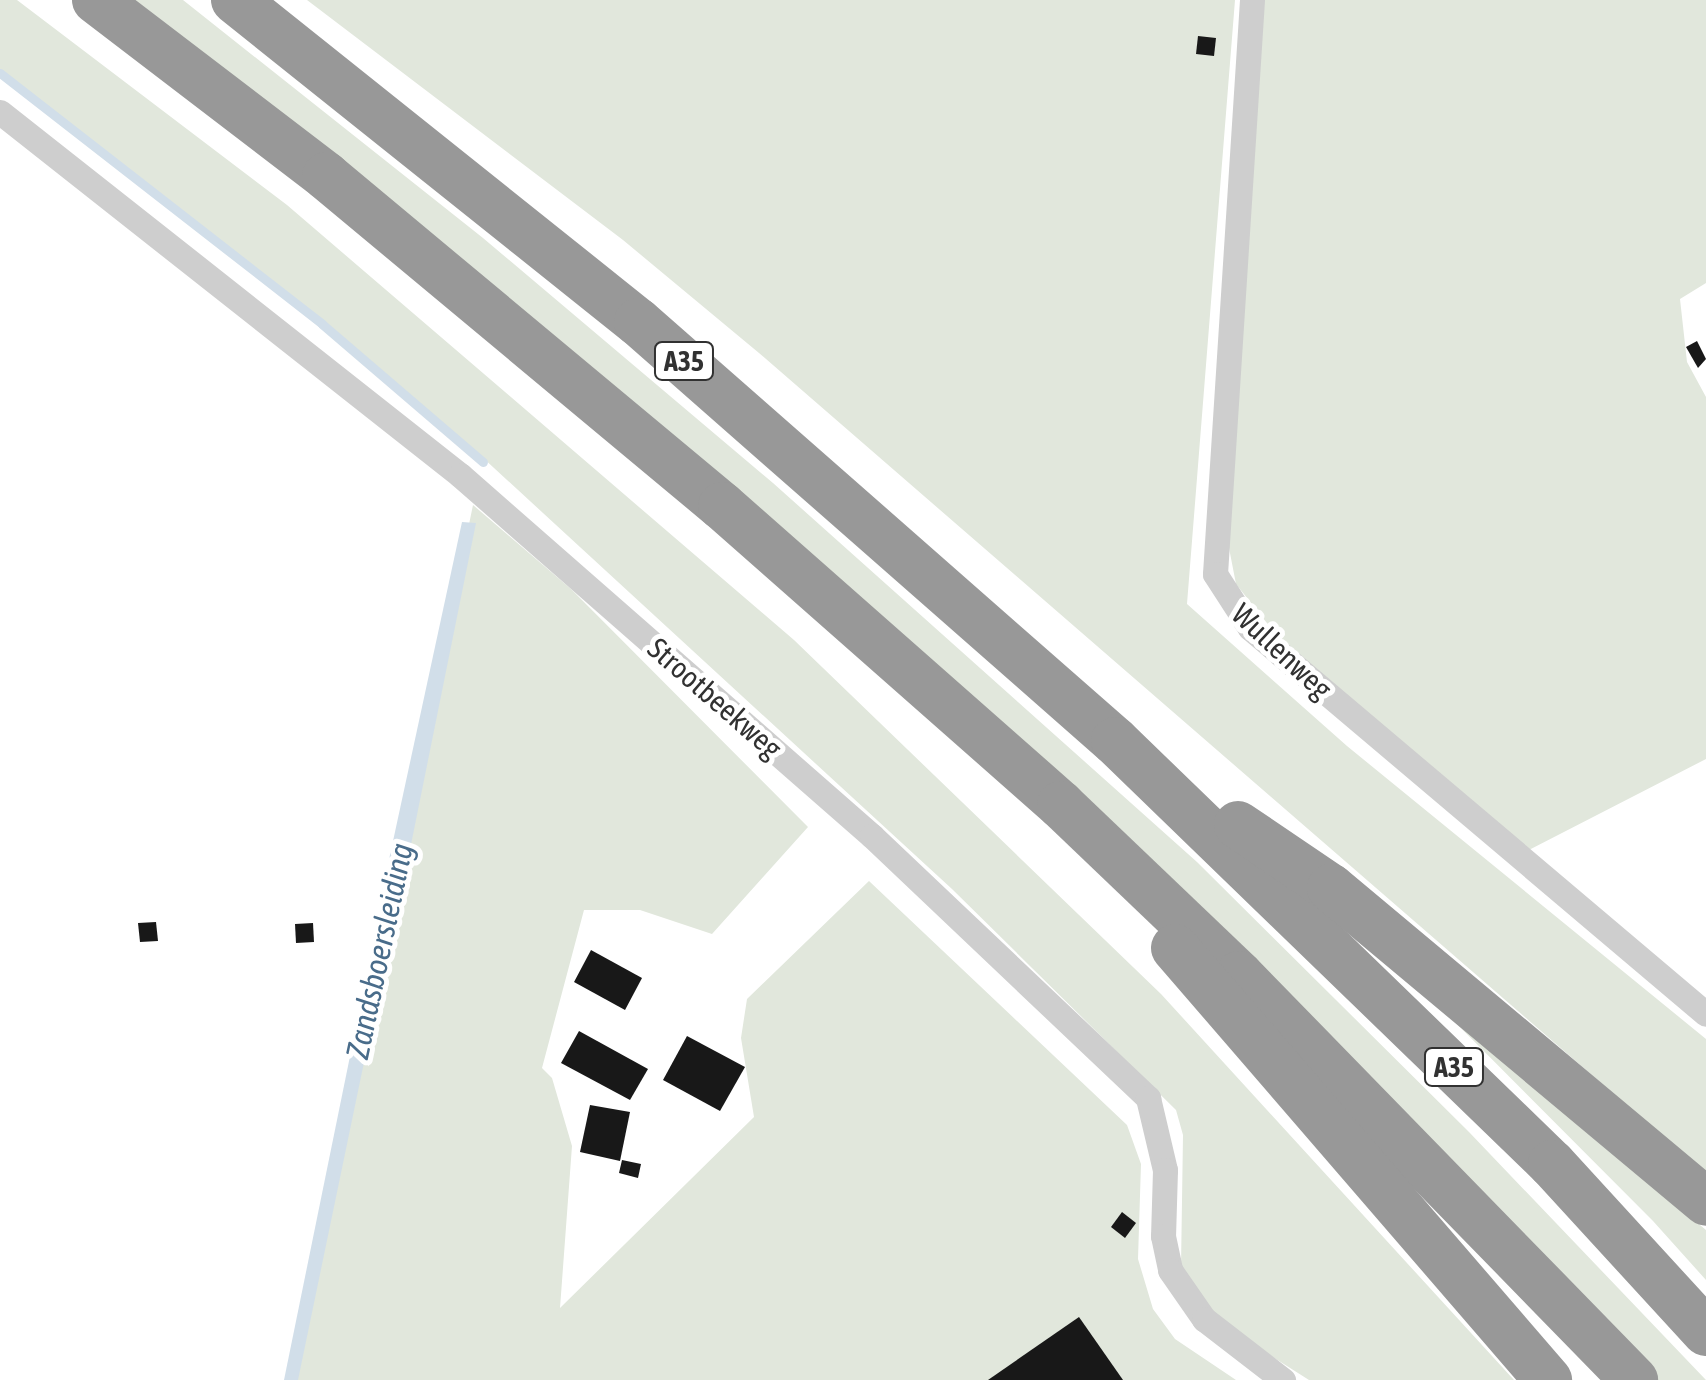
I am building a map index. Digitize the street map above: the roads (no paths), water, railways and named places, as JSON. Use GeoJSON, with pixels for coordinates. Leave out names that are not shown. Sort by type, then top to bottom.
{"type":"FeatureCollection","features":[{"type":"Feature","properties":{"kind":"highway"},"geometry":{"type":"LineString","coordinates":[[96,0],[326,176],[630,430],[1061,805],[1239,975],[1634,1380]]}},
{"type":"Feature","properties":{"kind":"highway","name":"A35"},"geometry":{"type":"LineString","coordinates":[[235,0],[638,322],[1116,741],[1552,1164],[1706,1332]]}},
{"type":"Feature","properties":{"kind":"highway","name":"A35"},"geometry":{"type":"LineString","coordinates":[[1116,741],[1331,888],[1706,1202]]}},
{"type":"Feature","properties":{"kind":"highway"},"geometry":{"type":"LineString","coordinates":[[1061,805],[1247,1038],[1548,1380]]}},
{"type":"Feature","properties":{"kind":"street","name":"Wullenweg"},"geometry":{"type":"LineString","coordinates":[[1252,0],[1214,574],[1250,628],[1706,1014]]}},
{"type":"Feature","properties":{"kind":"street","name":"Strootbeekweg"},"geometry":{"type":"LineString","coordinates":[[0,112],[460,475],[872,836],[1148,1098],[1165,1170],[1163,1236],[1170,1270],[1204,1320],[1283,1380]]}},
{"type":"Feature","properties":{"kind":"water"},"geometry":{"type":"Polygon","coordinates":[[[462,522],[476,523],[401,894],[382,892],[462,522]]]}},
{"type":"Feature","properties":{"kind":"water"},"geometry":{"type":"Polygon","coordinates":[[[379,914],[394,918],[298,1380],[284,1380],[379,914]]]}},
{"type":"Feature","properties":{"kind":"waterway"},"geometry":{"type":"LineString","coordinates":[[0,73],[322,324],[483,462]]}},
{"type":"Feature","properties":{"kind":"waterway","name":"Zandsboersleiding"},"geometry":{"type":"LineString","coordinates":[[384,926],[393,882]]}}]}
